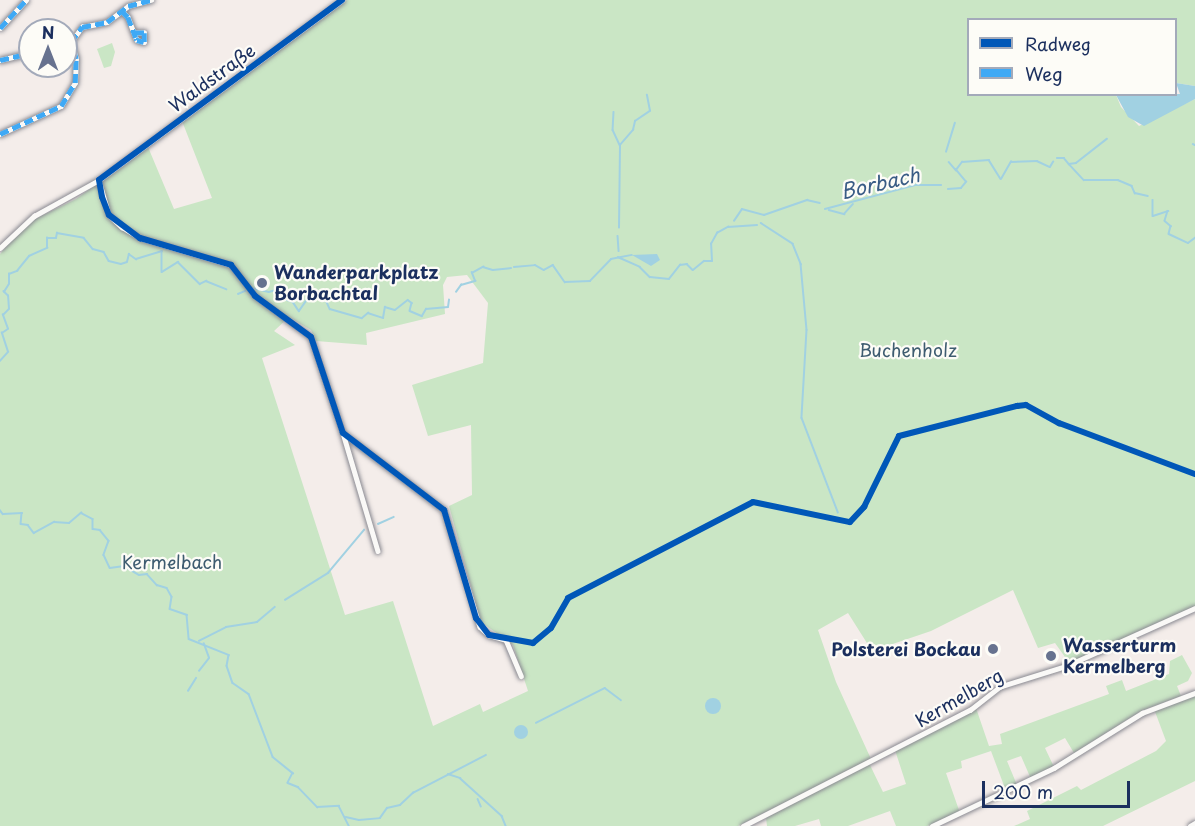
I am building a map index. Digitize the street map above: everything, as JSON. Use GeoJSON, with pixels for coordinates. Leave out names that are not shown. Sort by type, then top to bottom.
{"type":"FeatureCollection","features":[{"type":"Feature","properties":{"kind":"street"},"geometry":{"type":"LineString","coordinates":[[0,28],[26,0]]}},
{"type":"Feature","properties":{"kind":"street"},"geometry":{"type":"LineString","coordinates":[[78,29],[106,22],[123,12],[128,6],[151,0]]}},
{"type":"Feature","properties":{"kind":"street","name":"Waldstraße"},"geometry":{"type":"LineString","coordinates":[[0,248],[34,216],[99,180],[342,0]]}},
{"type":"Feature","properties":{"kind":"street"},"geometry":{"type":"LineString","coordinates":[[123,12],[134,33]]}},
{"type":"Feature","properties":{"kind":"street"},"geometry":{"type":"LineString","coordinates":[[0,60],[18,56]]}},
{"type":"Feature","properties":{"kind":"street"},"geometry":{"type":"LineString","coordinates":[[0,134],[61,106],[75,83],[75,78]]}},
{"type":"Feature","properties":{"kind":"street"},"geometry":{"type":"LineString","coordinates":[[99,180],[109,215],[122,227],[140,238],[231,266],[255,296],[311,337],[343,433],[378,551]]}},
{"type":"Feature","properties":{"kind":"street"},"geometry":{"type":"LineString","coordinates":[[343,433],[444,510],[480,627],[489,635],[506,640],[521,676]]}},
{"type":"Feature","properties":{"kind":"street","name":"Kermelberg"},"geometry":{"type":"LineString","coordinates":[[743,826],[970,710],[999,687],[1057,670],[1195,608]]}},
{"type":"Feature","properties":{"kind":"street"},"geometry":{"type":"LineString","coordinates":[[932,826],[1054,768],[1142,712],[1195,693]]}},
{"type":"Feature","properties":{"kind":"street"},"geometry":{"type":"LineString","coordinates":[[1190,826],[1195,824]]}},
{"type":"Feature","properties":{"kind":"green space","name":"Buchenholz"},"geometry":{"type":"Polygon","coordinates":[[[347,0],[1195,0],[1195,86],[1177,83],[1177,18],[967,18],[967,96],[1116,96],[1121,107],[1139,126],[1195,99],[1195,606],[1070,664],[1055,643],[1038,648],[1013,590],[931,631],[872,651],[848,613],[818,630],[836,682],[871,759],[738,826],[0,826],[0,254],[25,224],[76,199],[148,147],[174,209],[212,198],[182,121],[347,0]],[[467,275],[447,277],[443,285],[445,314],[366,333],[367,345],[316,341],[311,330],[289,317],[274,331],[295,345],[262,358],[345,615],[393,601],[433,726],[480,704],[483,712],[528,691],[513,645],[481,622],[449,506],[472,495],[471,425],[428,436],[412,385],[483,363],[488,303],[467,275]]]}},
{"type":"Feature","properties":{"kind":"green space"},"geometry":{"type":"Polygon","coordinates":[[[112,43],[115,52],[111,66],[104,68],[97,49],[112,43]]]}},
{"type":"Feature","properties":{"kind":"green space"},"geometry":{"type":"Polygon","coordinates":[[[1182,655],[1192,673],[1188,681],[1177,686],[1181,696],[1141,711],[1074,753],[1065,738],[1045,748],[1054,767],[1031,779],[1021,756],[1007,761],[1017,785],[1006,791],[991,751],[961,761],[962,768],[946,773],[960,813],[927,826],[896,826],[890,811],[848,826],[821,826],[819,819],[795,826],[767,826],[766,818],[869,763],[883,792],[906,784],[895,750],[976,708],[989,746],[1002,744],[1000,734],[1109,694],[1106,686],[1122,680],[1126,691],[1169,674],[1170,661],[1182,655]]]}},
{"type":"Feature","properties":{"kind":"green space"},"geometry":{"type":"Polygon","coordinates":[[[1195,695],[1195,781],[1103,826],[1014,826],[1030,819],[1027,811],[1077,786],[1081,790],[1156,751],[1166,741],[1154,709],[1195,695]]]}},
{"type":"Feature","properties":{"kind":"water"},"geometry":{"type":"Polygon","coordinates":[[[1177,83],[1195,86],[1195,99],[1144,126],[1128,117],[1117,96],[1177,96],[1180,94],[1177,83]]]}},
{"type":"Feature","properties":{"kind":"water"},"geometry":{"type":"Polygon","coordinates":[[[657,254],[660,260],[651,266],[632,255],[657,254]]]}},
{"type":"Feature","properties":{"kind":"water"},"geometry":{"type":"Polygon","coordinates":[[[713,698],[721,706],[713,714],[705,706],[713,698]]]}},
{"type":"Feature","properties":{"kind":"water"},"geometry":{"type":"Polygon","coordinates":[[[521,725],[526,727],[528,732],[526,737],[521,739],[516,737],[514,732],[516,727],[521,725]]]}},
{"type":"Feature","properties":{"kind":"waterway"},"geometry":{"type":"LineString","coordinates":[[619,228],[620,145],[633,130],[635,121],[650,111],[647,95]]}},
{"type":"Feature","properties":{"kind":"waterway"},"geometry":{"type":"LineString","coordinates":[[614,112],[613,130],[620,145]]}},
{"type":"Feature","properties":{"kind":"waterway"},"geometry":{"type":"LineString","coordinates":[[946,152],[955,123]]}},
{"type":"Feature","properties":{"kind":"waterway","name":"Borbach"},"geometry":{"type":"LineString","coordinates":[[1057,158],[1064,158],[1069,164],[1076,163],[1107,139]]}},
{"type":"Feature","properties":{"kind":"waterway","name":"Borbach"},"geometry":{"type":"LineString","coordinates":[[948,189],[961,188],[966,182],[956,170],[962,162],[989,160],[1001,179],[1011,162],[1037,161],[1050,167],[1053,162]]}},
{"type":"Feature","properties":{"kind":"waterway"},"geometry":{"type":"LineString","coordinates":[[949,162],[956,170]]}},
{"type":"Feature","properties":{"kind":"waterway","name":"Borbach"},"geometry":{"type":"LineString","coordinates":[[1069,164],[1084,180],[1118,180],[1132,186],[1135,193],[1148,196]]}},
{"type":"Feature","properties":{"kind":"waterway","name":"Borbach"},"geometry":{"type":"LineString","coordinates":[[825,209],[916,185],[941,185]]}},
{"type":"Feature","properties":{"kind":"waterway","name":"Borbach"},"geometry":{"type":"LineString","coordinates":[[734,221],[742,209],[764,215],[807,200],[820,203]]}},
{"type":"Feature","properties":{"kind":"waterway","name":"Borbach"},"geometry":{"type":"LineString","coordinates":[[1153,200],[1153,216],[1168,211],[1165,221],[1171,226],[1169,234],[1188,243],[1195,238]]}},
{"type":"Feature","properties":{"kind":"waterway"},"geometry":{"type":"LineString","coordinates":[[829,210],[844,214],[853,204]]}},
{"type":"Feature","properties":{"kind":"waterway"},"geometry":{"type":"LineString","coordinates":[[761,223],[793,244],[801,264],[807,330],[802,418],[838,512]]}},
{"type":"Feature","properties":{"kind":"waterway"},"geometry":{"type":"LineString","coordinates":[[728,227],[757,225]]}},
{"type":"Feature","properties":{"kind":"waterway"},"geometry":{"type":"LineString","coordinates":[[618,257],[640,267],[650,277],[669,279],[680,265],[687,264],[693,270],[704,261],[712,261],[711,244],[717,233],[728,227]]}},
{"type":"Feature","properties":{"kind":"waterway","name":"Borbach"},"geometry":{"type":"LineString","coordinates":[[0,361],[8,352],[2,333],[8,329],[3,315],[9,309],[8,296],[4,292],[9,284],[9,274],[17,271],[29,256],[47,248],[47,238],[56,238],[57,233],[84,238],[93,249],[104,252],[109,261],[121,264],[127,262],[129,254],[136,259],[162,251],[162,272],[178,262],[200,284],[206,281],[226,289]]}},
{"type":"Feature","properties":{"kind":"waterway"},"geometry":{"type":"LineString","coordinates":[[618,236],[619,251]]}},
{"type":"Feature","properties":{"kind":"waterway","name":"Borbach"},"geometry":{"type":"LineString","coordinates":[[514,267],[535,265],[544,270],[553,265],[565,282],[590,281],[611,259],[632,255]]}},
{"type":"Feature","properties":{"kind":"waterway","name":"Borbach"},"geometry":{"type":"LineString","coordinates":[[456,292],[461,285],[475,281],[472,273],[483,267],[493,270],[511,268]]}},
{"type":"Feature","properties":{"kind":"waterway","name":"Borbach"},"geometry":{"type":"LineString","coordinates":[[252,288],[269,292],[283,288],[284,299],[293,302],[299,311],[310,295],[316,294],[326,300],[330,309],[362,318],[368,313],[383,318],[385,307],[395,310],[408,300],[412,303],[410,311],[422,316],[426,309],[448,307],[449,300]]}},
{"type":"Feature","properties":{"kind":"waterway","name":"Borbach"},"geometry":{"type":"LineString","coordinates":[[238,294],[245,291]]}},
{"type":"Feature","properties":{"kind":"waterway","name":"Kermelbach"},"geometry":{"type":"LineString","coordinates":[[0,510],[3,514],[22,513],[21,524],[28,525],[34,533],[54,522],[69,523],[81,513],[93,519],[93,529],[100,530],[109,541],[104,555],[110,568],[124,566],[139,575],[147,574],[157,585],[167,588],[172,597],[170,609],[187,615],[189,639],[229,655],[227,666],[233,683],[249,694],[273,757],[293,773],[288,783],[298,787],[317,807],[339,806],[349,826]]}},
{"type":"Feature","properties":{"kind":"waterway"},"geometry":{"type":"LineString","coordinates":[[378,524],[394,517]]}},
{"type":"Feature","properties":{"kind":"waterway"},"geometry":{"type":"LineString","coordinates":[[285,600],[328,573],[364,530]]}},
{"type":"Feature","properties":{"kind":"waterway"},"geometry":{"type":"LineString","coordinates":[[199,641],[226,627],[257,622],[275,607]]}},
{"type":"Feature","properties":{"kind":"waterway"},"geometry":{"type":"LineString","coordinates":[[199,671],[209,658],[204,644]]}},
{"type":"Feature","properties":{"kind":"waterway"},"geometry":{"type":"LineString","coordinates":[[188,691],[196,678]]}},
{"type":"Feature","properties":{"kind":"waterway"},"geometry":{"type":"LineString","coordinates":[[536,723],[605,688],[621,700]]}},
{"type":"Feature","properties":{"kind":"waterway"},"geometry":{"type":"LineString","coordinates":[[346,817],[359,820],[380,818],[387,808],[400,805],[413,793],[486,755]]}},
{"type":"Feature","properties":{"kind":"waterway"},"geometry":{"type":"LineString","coordinates":[[448,774],[460,778],[502,816],[506,826]]}},
{"type":"Feature","properties":{"kind":"waterway"},"geometry":{"type":"LineString","coordinates":[[478,799],[481,806]]}},
{"type":"Feature","properties":{"kind":"marked path"},"geometry":{"type":"LineString","coordinates":[[0,28],[26,0]]}},
{"type":"Feature","properties":{"kind":"marked path"},"geometry":{"type":"LineString","coordinates":[[78,32],[82,27],[107,22],[128,6],[151,0]]}},
{"type":"Feature","properties":{"kind":"marked path"},"geometry":{"type":"LineString","coordinates":[[123,12],[128,17],[136,38],[137,40],[144,42],[144,33],[134,33]]}},
{"type":"Feature","properties":{"kind":"marked path"},"geometry":{"type":"LineString","coordinates":[[0,60],[18,56]]}},
{"type":"Feature","properties":{"kind":"marked path"},"geometry":{"type":"LineString","coordinates":[[0,134],[61,106],[75,83],[75,78]]}},
{"type":"Feature","properties":{"kind":"cycle path"},"geometry":{"type":"LineString","coordinates":[[342,0],[99,180],[102,197],[109,215],[140,238],[231,265],[255,296],[311,337],[343,433],[444,510],[476,618],[489,635],[533,643],[551,628],[568,598],[753,502],[850,522],[864,507],[899,436],[1017,406],[1026,405],[1059,423],[1195,474]]}},
{"type":"Feature","properties":{"kind":"place","name":"Wanderparkplatz Borbachtal"},"geometry":{"type":"Point","coordinates":[262,283]}},
{"type":"Feature","properties":{"kind":"place","name":"Polsterei Bockau"},"geometry":{"type":"Point","coordinates":[993,649]}},
{"type":"Feature","properties":{"kind":"place","name":"Wasserturm Kermelberg"},"geometry":{"type":"Point","coordinates":[1051,656]}}]}
